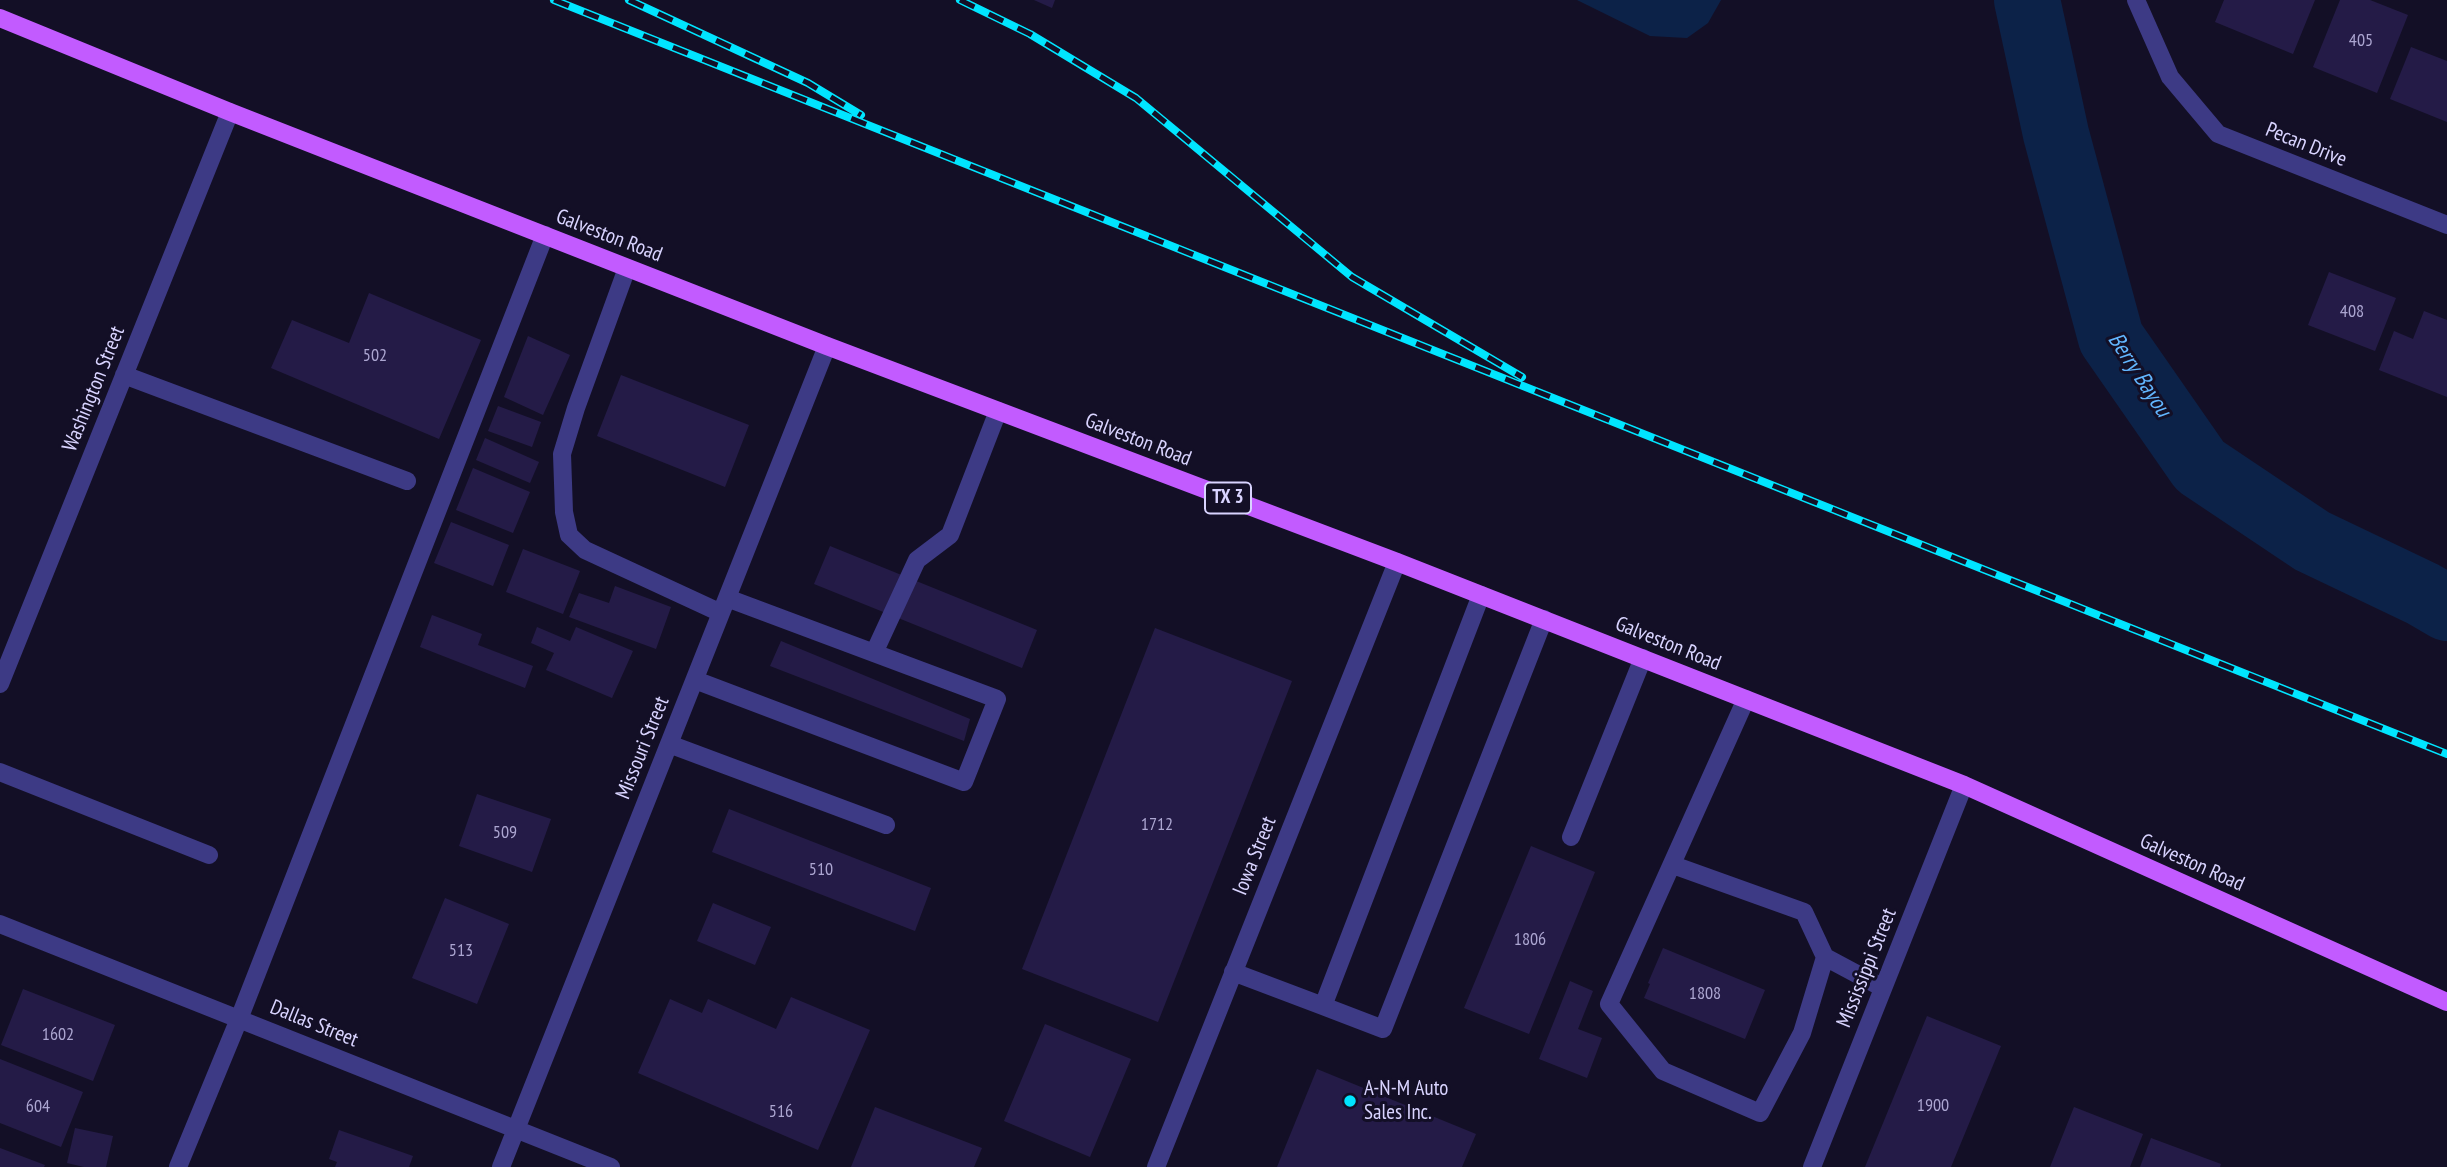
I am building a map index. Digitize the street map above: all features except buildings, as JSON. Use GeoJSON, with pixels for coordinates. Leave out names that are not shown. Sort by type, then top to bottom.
{"type":"FeatureCollection","features":[{"type":"Feature","properties":{"kind":"main road","name":"Galveston Road"},"geometry":{"type":"LineString","coordinates":[[0,18],[230,112],[627,268],[1397,562],[1964,785],[2447,1002]]}},
{"type":"Feature","properties":{"kind":"street","name":"Pecan Drive"},"geometry":{"type":"LineString","coordinates":[[2136,0],[2170,77],[2218,134],[2447,225]]}},
{"type":"Feature","properties":{"kind":"street","name":"Washington Street"},"geometry":{"type":"LineString","coordinates":[[0,684],[230,112]]}},
{"type":"Feature","properties":{"kind":"street"},"geometry":{"type":"LineString","coordinates":[[178,1167],[239,1019],[545,235]]}},
{"type":"Feature","properties":{"kind":"street"},"geometry":{"type":"LineString","coordinates":[[627,268],[562,454],[564,512],[569,535],[585,550],[724,606],[874,653],[997,699],[964,782],[695,680]]}},
{"type":"Feature","properties":{"kind":"street","name":"Missouri Street"},"geometry":{"type":"LineString","coordinates":[[501,1167],[827,346]]}},
{"type":"Feature","properties":{"kind":"street"},"geometry":{"type":"LineString","coordinates":[[124,376],[407,481]]}},
{"type":"Feature","properties":{"kind":"street"},"geometry":{"type":"LineString","coordinates":[[874,653],[917,561],[950,535],[998,411]]}},
{"type":"Feature","properties":{"kind":"street","name":"Iowa Street"},"geometry":{"type":"LineString","coordinates":[[1156,1167],[1397,562]]}},
{"type":"Feature","properties":{"kind":"street"},"geometry":{"type":"LineString","coordinates":[[1322,1006],[1481,595]]}},
{"type":"Feature","properties":{"kind":"street"},"geometry":{"type":"LineString","coordinates":[[1233,972],[1383,1030],[1544,619]]}},
{"type":"Feature","properties":{"kind":"street"},"geometry":{"type":"LineString","coordinates":[[1571,837],[1643,658]]}},
{"type":"Feature","properties":{"kind":"street"},"geometry":{"type":"LineString","coordinates":[[1746,699],[1609,1004],[1663,1071],[1760,1113],[1802,1033],[1825,957]]}},
{"type":"Feature","properties":{"kind":"street"},"geometry":{"type":"LineString","coordinates":[[669,744],[886,825]]}},
{"type":"Feature","properties":{"kind":"street"},"geometry":{"type":"LineString","coordinates":[[0,772],[209,855]]}},
{"type":"Feature","properties":{"kind":"street","name":"Mississippi Street"},"geometry":{"type":"LineString","coordinates":[[1812,1167],[1964,785]]}},
{"type":"Feature","properties":{"kind":"street"},"geometry":{"type":"LineString","coordinates":[[1673,865],[1804,912],[1825,957],[1883,988]]}},
{"type":"Feature","properties":{"kind":"street","name":"Dallas Street"},"geometry":{"type":"LineString","coordinates":[[0,924],[611,1167]]}},
{"type":"Feature","properties":{"kind":"water"},"geometry":{"type":"Polygon","coordinates":[[[1577,0],[1721,0],[1708,23],[1687,38],[1650,36],[1577,0]]]}},
{"type":"Feature","properties":{"kind":"waterway","name":"Berry Bayou"},"geometry":{"type":"LineString","coordinates":[[2027,0],[2056,134],[2111,338],[2200,466],[2312,541],[2447,608]]}},
{"type":"Feature","properties":{"kind":"railway"},"geometry":{"type":"LineString","coordinates":[[554,0],[2447,754]]}},
{"type":"Feature","properties":{"kind":"railway"},"geometry":{"type":"LineString","coordinates":[[629,0],[808,83],[861,115]]}},
{"type":"Feature","properties":{"kind":"railway"},"geometry":{"type":"LineString","coordinates":[[960,0],[1030,34],[1136,98],[1352,277],[1522,377]]}},
{"type":"Feature","properties":{"kind":"place","name":"A-N-M Auto Sales Inc."},"geometry":{"type":"Point","coordinates":[1350,1101]}}]}
